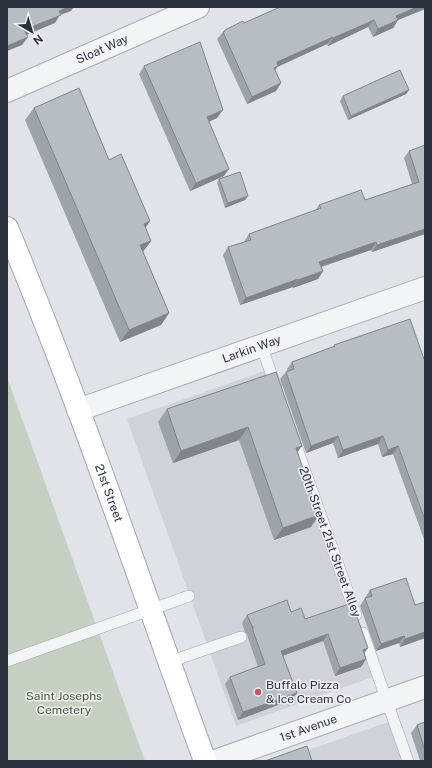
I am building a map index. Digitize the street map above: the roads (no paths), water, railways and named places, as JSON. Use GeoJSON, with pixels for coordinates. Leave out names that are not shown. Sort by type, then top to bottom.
{"type":"FeatureCollection","features":[{"type":"Feature","properties":{"kind":"main road","name":"21st Street"},"geometry":{"type":"LineString","coordinates":[[7,228],[78,410],[205,761]]}},
{"type":"Feature","properties":{"kind":"street","name":"Sloat Way"},"geometry":{"type":"LineString","coordinates":[[7,91],[198,7]]}},
{"type":"Feature","properties":{"kind":"street","name":"Larkin Way"},"geometry":{"type":"LineString","coordinates":[[78,410],[425,288]]}},
{"type":"Feature","properties":{"kind":"street","name":"1st Avenue"},"geometry":{"type":"LineString","coordinates":[[215,761],[425,687]]}},
{"type":"Feature","properties":{"kind":"lane"},"geometry":{"type":"LineString","coordinates":[[261,345],[280,398]]}},
{"type":"Feature","properties":{"kind":"lane","name":"20th Street 21st Street Alley"},"geometry":{"type":"LineString","coordinates":[[290,428],[408,761]]}},
{"type":"Feature","properties":{"kind":"lane"},"geometry":{"type":"LineString","coordinates":[[7,661],[190,596]]}},
{"type":"Feature","properties":{"kind":"lane"},"geometry":{"type":"LineString","coordinates":[[169,662],[241,637]]}},
{"type":"Feature","properties":{"kind":"place","name":"Buffalo Pizza & Ice Cream Co"},"geometry":{"type":"Point","coordinates":[258,692]}},
{"type":"Feature","properties":{"kind":"park label","name":"Saint Josephs Cemetery"},"geometry":{"type":"Point","coordinates":[64,703]}}]}
